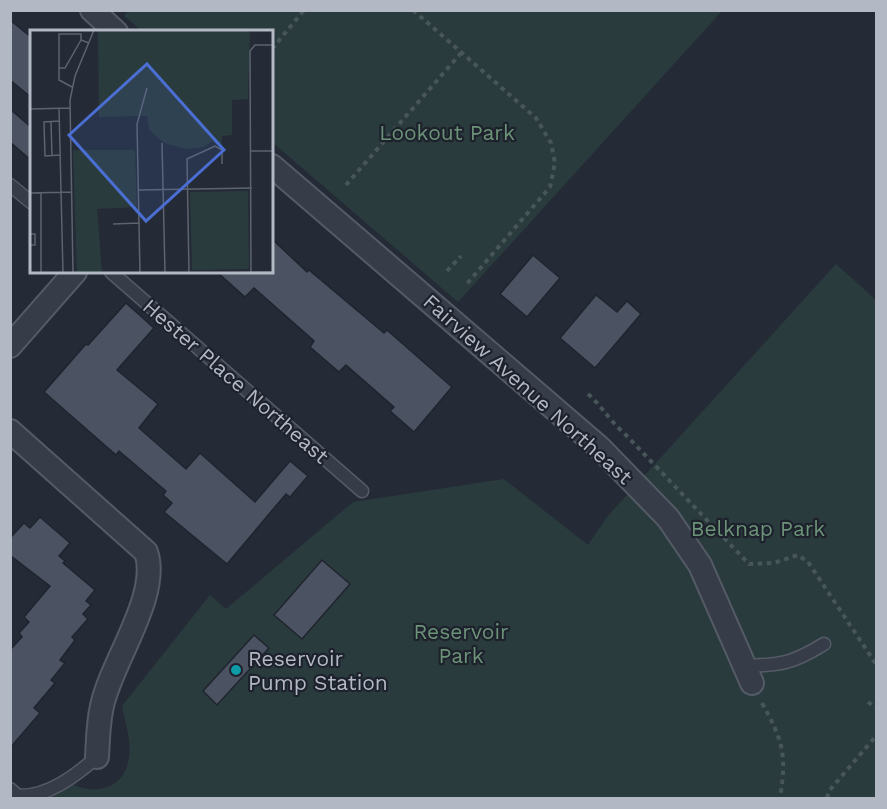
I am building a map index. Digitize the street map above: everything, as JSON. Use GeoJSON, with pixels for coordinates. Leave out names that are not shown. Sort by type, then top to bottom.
{"type":"FeatureCollection","features":[{"type":"Feature","properties":{"kind":"street"},"geometry":{"type":"LineString","coordinates":[[92,10],[114,30]]}},
{"type":"Feature","properties":{"kind":"street","name":"Fairview Avenue Northeast"},"geometry":{"type":"LineString","coordinates":[[273,167],[599,447],[668,518],[700,565],[749,675]]}},
{"type":"Feature","properties":{"kind":"street"},"geometry":{"type":"LineString","coordinates":[[10,346],[74,273]]}},
{"type":"Feature","properties":{"kind":"street"},"geometry":{"type":"LineString","coordinates":[[10,430],[146,552],[150,562],[147,589],[102,705],[97,757]]}},
{"type":"Feature","properties":{"kind":"lane"},"geometry":{"type":"LineString","coordinates":[[10,185],[30,201]]}},
{"type":"Feature","properties":{"kind":"lane","name":"Hester Place Northeast"},"geometry":{"type":"LineString","coordinates":[[112,273],[362,491]]}},
{"type":"Feature","properties":{"kind":"lane"},"geometry":{"type":"LineString","coordinates":[[749,675],[798,660],[824,644]]}},
{"type":"Feature","properties":{"kind":"lane"},"geometry":{"type":"LineString","coordinates":[[10,789],[18,796],[36,794],[74,776],[97,757]]}},
{"type":"Feature","properties":{"kind":"path"},"geometry":{"type":"LineString","coordinates":[[273,48],[304,10]]}},
{"type":"Feature","properties":{"kind":"path"},"geometry":{"type":"LineString","coordinates":[[413,10],[536,118],[551,142],[555,163],[550,187],[541,200],[465,286]]}},
{"type":"Feature","properties":{"kind":"path"},"geometry":{"type":"LineString","coordinates":[[346,184],[461,53]]}},
{"type":"Feature","properties":{"kind":"path"},"geometry":{"type":"LineString","coordinates":[[447,271],[460,256]]}},
{"type":"Feature","properties":{"kind":"path"},"geometry":{"type":"LineString","coordinates":[[588,394],[601,405],[605,417],[623,432],[748,564],[774,563],[798,555],[808,562],[876,664]]}},
{"type":"Feature","properties":{"kind":"path"},"geometry":{"type":"LineString","coordinates":[[749,675],[781,738],[784,770],[780,798]]}},
{"type":"Feature","properties":{"kind":"path"},"geometry":{"type":"LineString","coordinates":[[868,702],[876,708]]}},
{"type":"Feature","properties":{"kind":"path"},"geometry":{"type":"LineString","coordinates":[[826,798],[829,791],[876,736]]}},
{"type":"Feature","properties":{"kind":"green space","name":"Lookout Park"},"geometry":{"type":"Polygon","coordinates":[[[129,10],[722,10],[458,302],[273,143],[273,30],[141,30],[124,16],[129,10]]]}},
{"type":"Feature","properties":{"kind":"green space","name":"Reservoir Park"},"geometry":{"type":"Polygon","coordinates":[[[836,264],[876,300],[876,798],[35,798],[69,783],[79,787],[98,789],[115,783],[122,777],[130,751],[122,706],[210,595],[226,609],[353,502],[504,479],[588,545],[607,517],[836,264]]]}},
{"type":"Feature","properties":{"kind":"building"},"geometry":{"type":"Polygon","coordinates":[[[10,20],[30,36],[30,96],[10,80],[10,20]]]}},
{"type":"Feature","properties":{"kind":"building"},"geometry":{"type":"Polygon","coordinates":[[[10,109],[30,126],[30,159],[10,142],[10,109]]]}},
{"type":"Feature","properties":{"kind":"building"},"geometry":{"type":"Polygon","coordinates":[[[273,240],[307,272],[309,270],[384,333],[387,330],[452,387],[414,432],[390,411],[394,407],[346,365],[339,372],[310,347],[314,341],[254,288],[245,297],[218,273],[273,273],[273,240]]]}},
{"type":"Feature","properties":{"kind":"building"},"geometry":{"type":"Polygon","coordinates":[[[533,255],[560,278],[527,317],[500,294],[533,255]]]}},
{"type":"Feature","properties":{"kind":"building"},"geometry":{"type":"Polygon","coordinates":[[[596,295],[617,312],[627,301],[641,314],[595,368],[560,338],[596,295]]]}},
{"type":"Feature","properties":{"kind":"building"},"geometry":{"type":"Polygon","coordinates":[[[126,303],[154,328],[117,370],[158,404],[139,428],[186,469],[200,453],[255,502],[290,461],[308,476],[290,497],[286,494],[227,564],[164,512],[172,503],[163,495],[166,491],[119,451],[116,455],[44,392],[126,303]]]}},
{"type":"Feature","properties":{"kind":"building"},"geometry":{"type":"Polygon","coordinates":[[[40,517],[70,543],[59,556],[65,561],[63,563],[95,590],[86,601],[91,605],[83,614],[88,619],[72,637],[75,640],[60,660],[65,663],[51,680],[55,683],[34,708],[40,713],[10,748],[10,650],[22,637],[19,633],[29,622],[24,617],[50,586],[11,556],[11,537],[24,523],[30,528],[40,517]]]}},
{"type":"Feature","properties":{"kind":"building"},"geometry":{"type":"Polygon","coordinates":[[[322,560],[350,584],[302,639],[274,615],[322,560]]]}},
{"type":"Feature","properties":{"kind":"building","name":"Reservoir Pump Station"},"geometry":{"type":"Polygon","coordinates":[[[254,635],[269,648],[217,705],[203,691],[254,635]]]}},
{"type":"Feature","properties":{"kind":"place","name":"Reservoir Pump Station"},"geometry":{"type":"Point","coordinates":[236,670]}},
{"type":"Feature","properties":{"kind":"park label","name":"Belknap Park"},"geometry":{"type":"Point","coordinates":[758,528]}}]}
